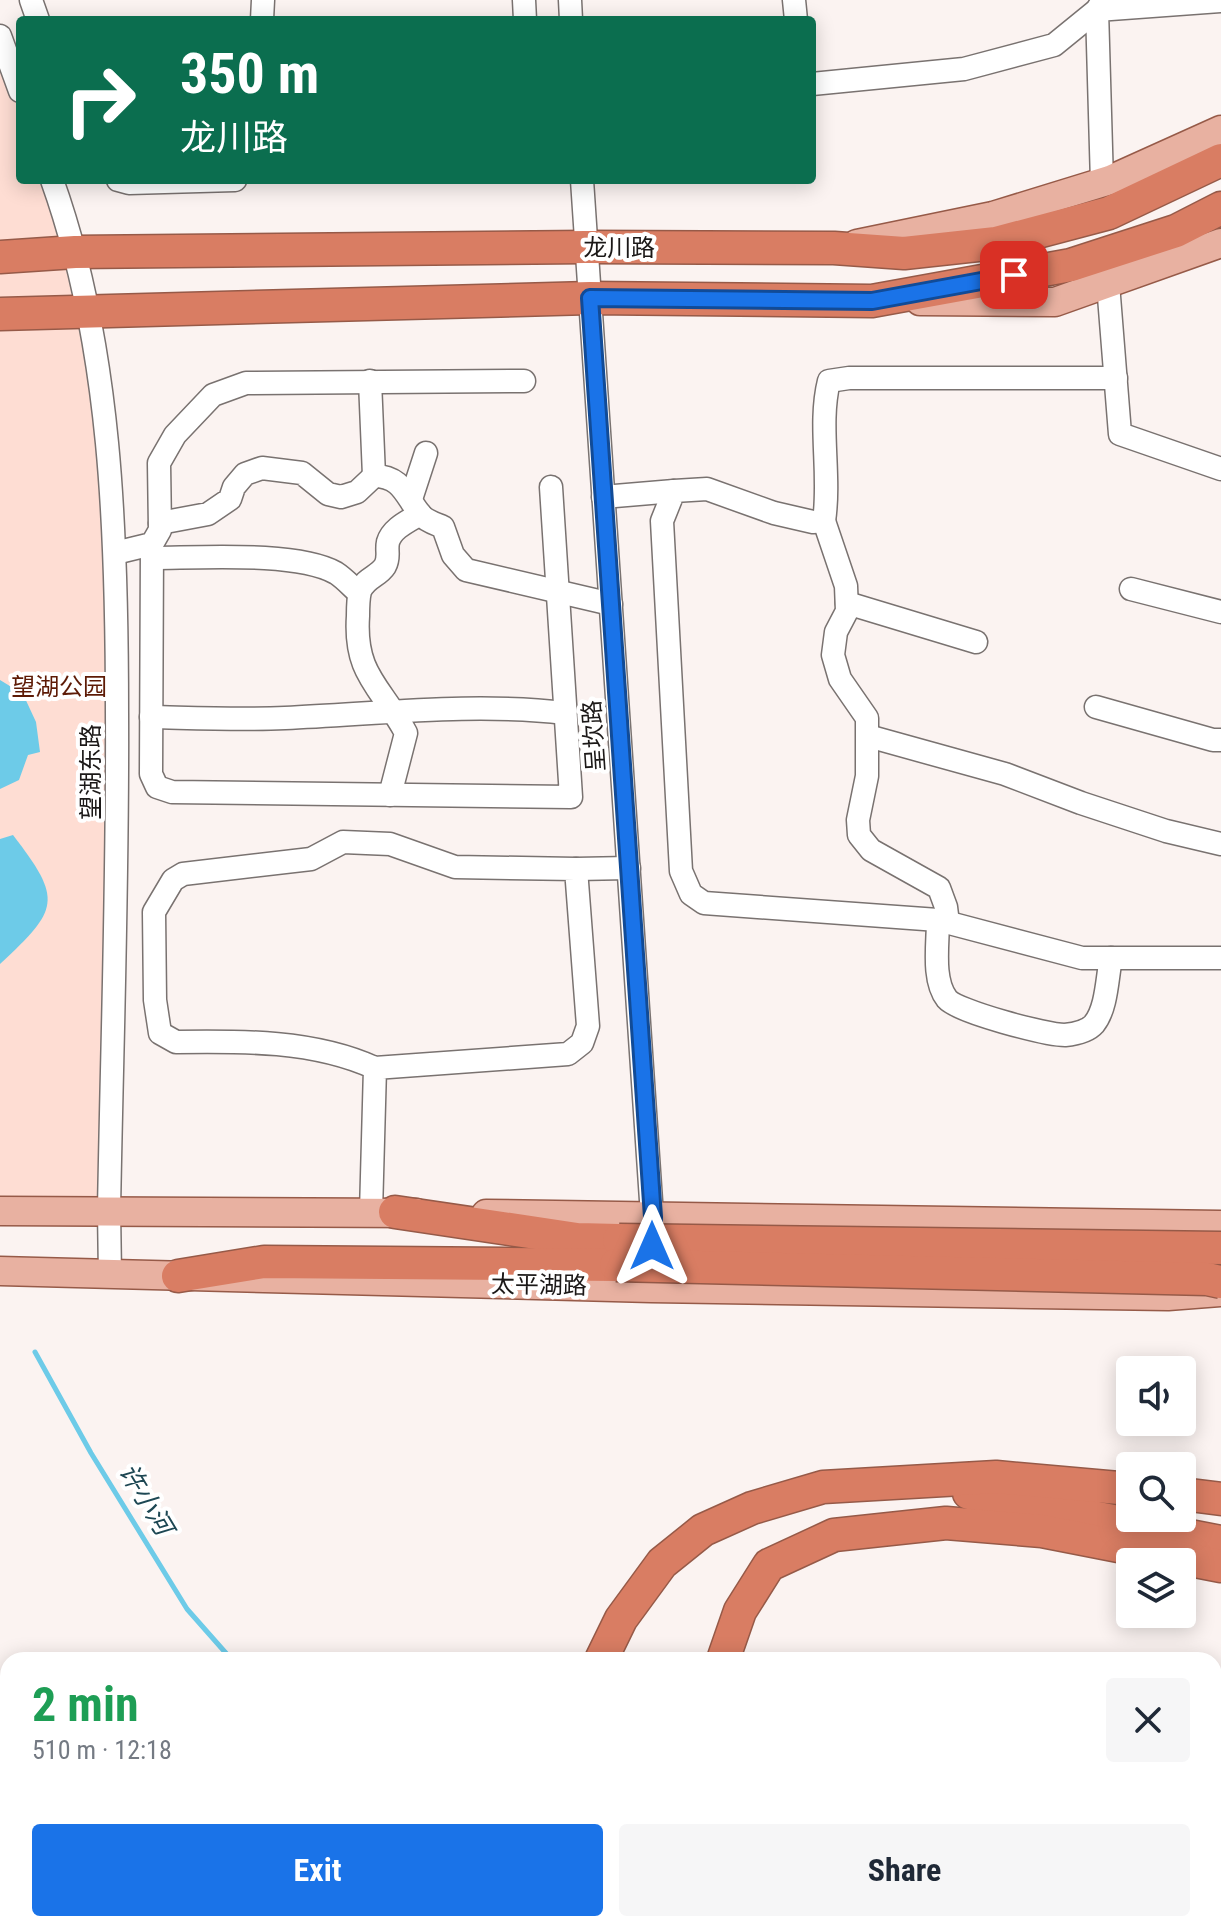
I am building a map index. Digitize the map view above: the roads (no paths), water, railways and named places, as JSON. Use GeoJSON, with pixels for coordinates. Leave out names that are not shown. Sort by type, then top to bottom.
{"type":"FeatureCollection","features":[{"type":"Feature","properties":{"kind":"highway","name":"龙川路"},"geometry":{"type":"LineString","coordinates":[[0,257],[75,252],[586,247],[834,248],[904,253],[996,243],[1109,213],[1221,160]]}},
{"type":"Feature","properties":{"kind":"highway","name":"龙川路"},"geometry":{"type":"LineString","coordinates":[[0,314],[590,298],[872,301],[1071,265],[1176,231],[1221,208]]}},
{"type":"Feature","properties":{"kind":"highway"},"geometry":{"type":"LineString","coordinates":[[383,1212],[577,1239],[617,1252],[1221,1282]]}},
{"type":"Feature","properties":{"kind":"highway"},"geometry":{"type":"LineString","coordinates":[[178,1276],[264,1262],[617,1252],[1221,1248]]}},
{"type":"Feature","properties":{"kind":"highway"},"geometry":{"type":"LineString","coordinates":[[605,1652],[621,1619],[662,1563],[703,1530],[752,1508],[823,1487],[888,1483],[996,1477],[1116,1488]]}},
{"type":"Feature","properties":{"kind":"highway"},"geometry":{"type":"LineString","coordinates":[[888,1483],[969,1493],[1221,1542]]}},
{"type":"Feature","properties":{"kind":"highway"},"geometry":{"type":"LineString","coordinates":[[1196,1496],[1221,1499]]}},
{"type":"Feature","properties":{"kind":"highway"},"geometry":{"type":"LineString","coordinates":[[726,1652],[740,1611],[769,1565],[834,1535],[946,1523],[1042,1531],[1212,1566]]}},
{"type":"Feature","properties":{"kind":"main road"},"geometry":{"type":"LineString","coordinates":[[834,248],[993,216],[1102,183],[1221,130]]}},
{"type":"Feature","properties":{"kind":"main road"},"geometry":{"type":"LineString","coordinates":[[872,301],[1055,302],[1221,243]]}},
{"type":"Feature","properties":{"kind":"main road"},"geometry":{"type":"LineString","coordinates":[[0,1211],[383,1212],[1221,1225]]}},
{"type":"Feature","properties":{"kind":"main road","name":"太平湖路"},"geometry":{"type":"LineString","coordinates":[[0,1271],[651,1288],[1168,1296],[1221,1292]]}},
{"type":"Feature","properties":{"kind":"street"},"geometry":{"type":"LineString","coordinates":[[816,84],[964,69],[1054,45],[1100,5],[1221,1]]}},
{"type":"Feature","properties":{"kind":"street"},"geometry":{"type":"LineString","coordinates":[[1100,5],[1102,183]]}},
{"type":"Feature","properties":{"kind":"street"},"geometry":{"type":"LineString","coordinates":[[0,36],[16,80]]}},
{"type":"Feature","properties":{"kind":"street","name":"望湖东路"},"geometry":{"type":"LineString","coordinates":[[53,184],[70,229],[100,384],[115,553],[118,802],[110,1275]]}},
{"type":"Feature","properties":{"kind":"street","name":"呈坎路"},"geometry":{"type":"LineString","coordinates":[[582,184],[653,1217],[651,1288]]}},
{"type":"Feature","properties":{"kind":"street"},"geometry":{"type":"LineString","coordinates":[[1108,284],[1120,434],[1221,469]]}},
{"type":"Feature","properties":{"kind":"street"},"geometry":{"type":"LineString","coordinates":[[1111,958],[1102,1008],[1093,1025],[1081,1032],[1063,1035],[982,1015],[949,1001],[939,984],[946,907],[939,888],[871,850],[859,835],[858,820],[867,776],[867,718],[840,679],[833,655],[836,632],[847,611],[847,603],[846,586],[824,521],[828,494],[825,398],[829,381],[849,378],[1116,378]]}},
{"type":"Feature","properties":{"kind":"street"},"geometry":{"type":"LineString","coordinates":[[115,553],[155,542],[208,514],[230,499],[234,487],[245,474],[262,468],[302,473],[328,494],[341,497],[357,492],[374,476],[370,381]]}},
{"type":"Feature","properties":{"kind":"street"},"geometry":{"type":"LineString","coordinates":[[524,381],[246,383],[213,395],[175,435],[159,463],[151,717],[151,774],[157,787],[172,792],[571,797],[551,487]]}},
{"type":"Feature","properties":{"kind":"street"},"geometry":{"type":"LineString","coordinates":[[390,795],[406,733],[373,684],[359,656],[359,593],[367,578],[381,572],[388,561],[388,540],[416,506],[426,453]]}},
{"type":"Feature","properties":{"kind":"street"},"geometry":{"type":"LineString","coordinates":[[374,476],[392,480],[416,506],[443,527],[453,555],[466,570],[611,604]]}},
{"type":"Feature","properties":{"kind":"street"},"geometry":{"type":"LineString","coordinates":[[603,497],[707,489],[774,513],[813,522],[824,521]]}},
{"type":"Feature","properties":{"kind":"street"},"geometry":{"type":"LineString","coordinates":[[674,491],[662,521],[681,871],[691,894],[704,903],[943,922],[1082,958],[1221,958]]}},
{"type":"Feature","properties":{"kind":"street"},"geometry":{"type":"LineString","coordinates":[[155,542],[303,563],[336,573],[359,593]]}},
{"type":"Feature","properties":{"kind":"street"},"geometry":{"type":"LineString","coordinates":[[1131,589],[1221,612]]}},
{"type":"Feature","properties":{"kind":"street"},"geometry":{"type":"LineString","coordinates":[[847,603],[976,642]]}},
{"type":"Feature","properties":{"kind":"street"},"geometry":{"type":"LineString","coordinates":[[151,717],[283,718],[464,707],[565,713]]}},
{"type":"Feature","properties":{"kind":"street"},"geometry":{"type":"LineString","coordinates":[[1096,707],[1221,740]]}},
{"type":"Feature","properties":{"kind":"street"},"geometry":{"type":"LineString","coordinates":[[868,736],[1005,774],[1166,831],[1221,844]]}},
{"type":"Feature","properties":{"kind":"street"},"geometry":{"type":"LineString","coordinates":[[576,869],[588,1026],[582,1043],[568,1054],[375,1068],[326,1051],[288,1045],[176,1042],[160,1033],[155,1000],[154,912],[173,880],[183,874],[311,859],[343,842],[390,844],[455,867],[629,868]]}},
{"type":"Feature","properties":{"kind":"street"},"geometry":{"type":"LineString","coordinates":[[375,1068],[383,1212]]}},
{"type":"Feature","properties":{"kind":"water"},"geometry":{"type":"Polygon","coordinates":[[[0,680],[23,694],[36,722],[40,752],[28,755],[19,780],[0,789],[0,680]]]}},
{"type":"Feature","properties":{"kind":"water"},"geometry":{"type":"Polygon","coordinates":[[[13,835],[40,875],[47,903],[34,930],[0,964],[0,839],[13,835]]]}},
{"type":"Feature","properties":{"kind":"waterway","name":"许小河"},"geometry":{"type":"LineString","coordinates":[[35,1352],[91,1453],[187,1609],[225,1652]]}},
{"type":"Feature","properties":{"kind":"park label","name":"望湖公园"},"geometry":{"type":"Point","coordinates":[59,687]}}]}
